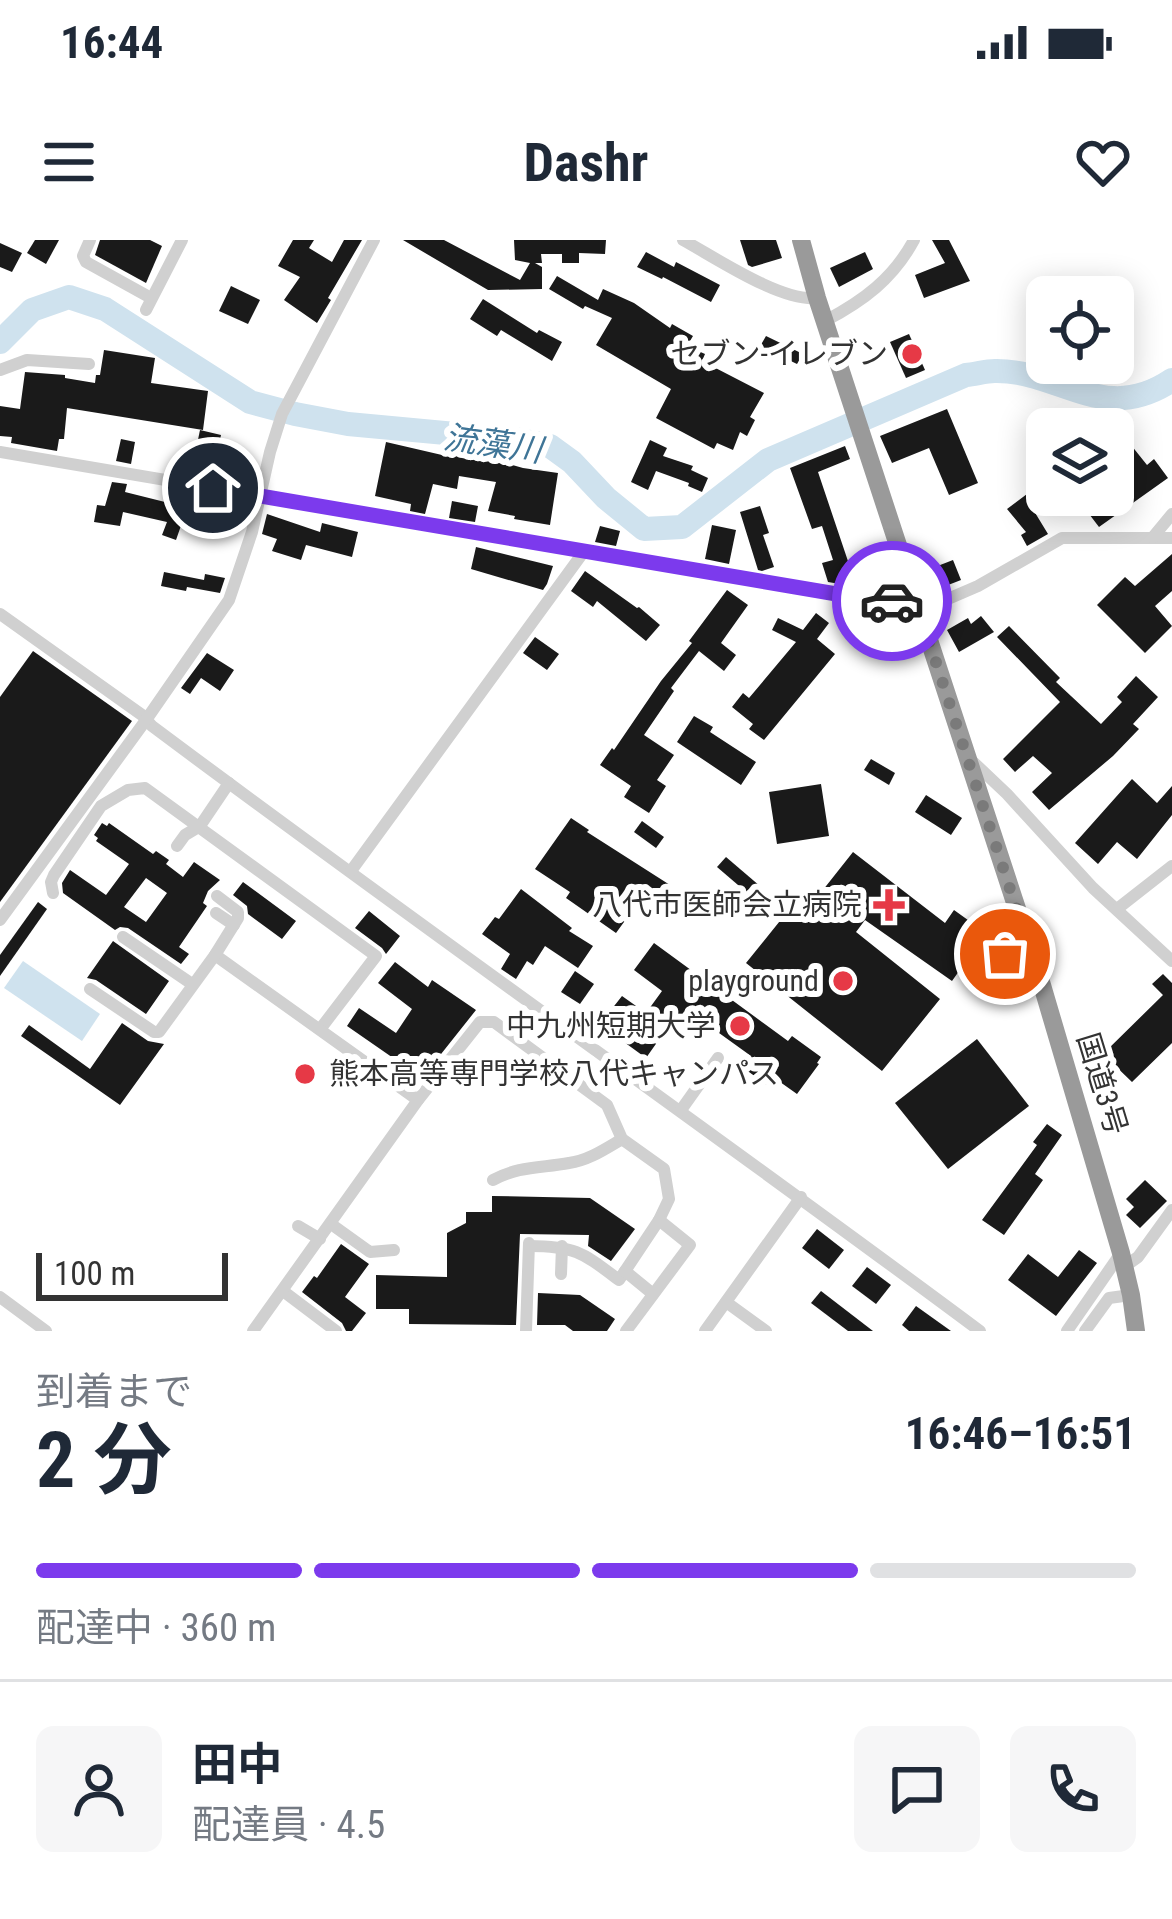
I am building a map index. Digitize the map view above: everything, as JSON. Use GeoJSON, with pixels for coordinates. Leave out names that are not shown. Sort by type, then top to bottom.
{"type":"FeatureCollection","features":[{"type":"Feature","properties":{"kind":"highway","name":"国道3号"},"geometry":{"type":"LineString","coordinates":[[801,240],[1025,935],[1123,1260],[1136,1331]]}},
{"type":"Feature","properties":{"kind":"street"},"geometry":{"type":"LineString","coordinates":[[90,240],[83,256],[86,262],[148,304],[182,240]]}},
{"type":"Feature","properties":{"kind":"street"},"geometry":{"type":"LineString","coordinates":[[0,920],[229,600],[282,414],[374,240]]}},
{"type":"Feature","properties":{"kind":"street"},"geometry":{"type":"LineString","coordinates":[[683,240],[782,293],[804,300],[817,298]]}},
{"type":"Feature","properties":{"kind":"street"},"geometry":{"type":"LineString","coordinates":[[825,321],[879,287],[914,240]]}},
{"type":"Feature","properties":{"kind":"street"},"geometry":{"type":"LineString","coordinates":[[0,370],[27,360],[89,364]]}},
{"type":"Feature","properties":{"kind":"street"},"geometry":{"type":"LineString","coordinates":[[0,452],[917,604],[934,605],[978,586],[1062,538],[1172,538]]}},
{"type":"Feature","properties":{"kind":"street"},"geometry":{"type":"LineString","coordinates":[[1153,537],[1172,514]]}},
{"type":"Feature","properties":{"kind":"street"},"geometry":{"type":"LineString","coordinates":[[351,871],[585,550]]}},
{"type":"Feature","properties":{"kind":"street"},"geometry":{"type":"LineString","coordinates":[[0,614],[980,1331]]}},
{"type":"Feature","properties":{"kind":"street"},"geometry":{"type":"LineString","coordinates":[[966,756],[1093,888],[1172,961]]}},
{"type":"Feature","properties":{"kind":"street"},"geometry":{"type":"LineString","coordinates":[[177,846],[200,826],[229,783]]}},
{"type":"Feature","properties":{"kind":"street"},"geometry":{"type":"LineString","coordinates":[[53,893],[54,875],[101,806],[128,790],[145,788],[376,956],[321,1028]]}},
{"type":"Feature","properties":{"kind":"street"},"geometry":{"type":"LineString","coordinates":[[1117,909],[1172,866]]}},
{"type":"Feature","properties":{"kind":"street"},"geometry":{"type":"LineString","coordinates":[[90,988],[154,1032],[160,1031],[234,925],[238,912],[218,896]]}},
{"type":"Feature","properties":{"kind":"street"},"geometry":{"type":"LineString","coordinates":[[216,914],[234,925]]}},
{"type":"Feature","properties":{"kind":"street"},"geometry":{"type":"LineString","coordinates":[[985,973],[1025,935]]}},
{"type":"Feature","properties":{"kind":"street"},"geometry":{"type":"LineString","coordinates":[[123,937],[192,984]]}},
{"type":"Feature","properties":{"kind":"street"},"geometry":{"type":"LineString","coordinates":[[215,955],[418,1100]]}},
{"type":"Feature","properties":{"kind":"street"},"geometry":{"type":"LineString","coordinates":[[254,1331],[418,1100],[480,1022],[494,1022],[607,1105],[622,1139],[664,1169],[669,1199],[619,1280],[583,1253],[529,1244],[526,1331]]}},
{"type":"Feature","properties":{"kind":"street"},"geometry":{"type":"LineString","coordinates":[[681,1110],[718,1058]]}},
{"type":"Feature","properties":{"kind":"street"},"geometry":{"type":"LineString","coordinates":[[493,1180],[506,1173],[590,1158],[622,1139]]}},
{"type":"Feature","properties":{"kind":"street"},"geometry":{"type":"LineString","coordinates":[[705,1331],[801,1197]]}},
{"type":"Feature","properties":{"kind":"street"},"geometry":{"type":"LineString","coordinates":[[1067,1331],[1123,1260],[1138,1257],[1172,1210]]}},
{"type":"Feature","properties":{"kind":"street"},"geometry":{"type":"LineString","coordinates":[[626,1331],[690,1245],[658,1220]]}},
{"type":"Feature","properties":{"kind":"street"},"geometry":{"type":"LineString","coordinates":[[331,1224],[370,1252],[394,1250]]}},
{"type":"Feature","properties":{"kind":"street"},"geometry":{"type":"LineString","coordinates":[[298,1226],[320,1239]]}},
{"type":"Feature","properties":{"kind":"street"},"geometry":{"type":"LineString","coordinates":[[561,1274],[562,1246]]}},
{"type":"Feature","properties":{"kind":"street"},"geometry":{"type":"LineString","coordinates":[[625,1270],[653,1294]]}},
{"type":"Feature","properties":{"kind":"street"},"geometry":{"type":"LineString","coordinates":[[283,1291],[336,1331]]}},
{"type":"Feature","properties":{"kind":"street"},"geometry":{"type":"LineString","coordinates":[[1092,1297],[1131,1295]]}},
{"type":"Feature","properties":{"kind":"street"},"geometry":{"type":"LineString","coordinates":[[0,1298],[46,1331]]}},
{"type":"Feature","properties":{"kind":"street"},"geometry":{"type":"LineString","coordinates":[[1084,1331],[1109,1298]]}},
{"type":"Feature","properties":{"kind":"street"},"geometry":{"type":"LineString","coordinates":[[726,1302],[766,1331]]}},
{"type":"Feature","properties":{"kind":"street"},"geometry":{"type":"LineString","coordinates":[[20,1331],[28,1318]]}},
{"type":"Feature","properties":{"kind":"water"},"geometry":{"type":"Polygon","coordinates":[[[23,961],[100,1014],[82,1041],[4,988],[23,961]]]}},
{"type":"Feature","properties":{"kind":"building"},"geometry":{"type":"Polygon","coordinates":[[[35,240],[59,240],[46,264],[27,253],[35,240]]]}},
{"type":"Feature","properties":{"kind":"building"},"geometry":{"type":"Polygon","coordinates":[[[100,240],[150,240],[162,246],[146,283],[95,255],[100,240]]]}},
{"type":"Feature","properties":{"kind":"building"},"geometry":{"type":"Polygon","coordinates":[[[293,240],[314,240],[309,248],[332,262],[344,240],[362,240],[317,323],[284,300],[300,277],[278,266],[293,240]]]}},
{"type":"Feature","properties":{"kind":"building"},"geometry":{"type":"Polygon","coordinates":[[[403,240],[444,240],[520,280],[530,263],[515,260],[514,240],[606,240],[605,254],[579,253],[579,263],[562,263],[562,254],[541,254],[542,263],[535,263],[542,267],[542,289],[488,290],[403,240]]]}},
{"type":"Feature","properties":{"kind":"building"},"geometry":{"type":"Polygon","coordinates":[[[740,240],[776,240],[782,258],[752,267],[740,240]]]}},
{"type":"Feature","properties":{"kind":"building"},"geometry":{"type":"Polygon","coordinates":[[[932,240],[949,240],[970,281],[924,298],[915,275],[945,263],[932,240]]]}},
{"type":"Feature","properties":{"kind":"building"},"geometry":{"type":"Polygon","coordinates":[[[0,243],[22,253],[12,272],[0,267],[0,243]]]}},
{"type":"Feature","properties":{"kind":"building"},"geometry":{"type":"Polygon","coordinates":[[[646,252],[720,285],[711,302],[637,267],[646,252]]]}},
{"type":"Feature","properties":{"kind":"building"},"geometry":{"type":"Polygon","coordinates":[[[865,252],[873,269],[839,287],[830,268],[865,252]]]}},
{"type":"Feature","properties":{"kind":"building"},"geometry":{"type":"Polygon","coordinates":[[[557,276],[598,300],[603,289],[670,328],[672,324],[693,336],[687,346],[705,354],[702,361],[764,393],[750,417],[755,420],[747,436],[740,432],[733,450],[717,443],[714,449],[656,418],[671,389],[596,345],[612,318],[583,309],[549,289],[557,276]]]}},
{"type":"Feature","properties":{"kind":"building"},"geometry":{"type":"Polygon","coordinates":[[[231,286],[260,300],[248,324],[219,311],[231,286]]]}},
{"type":"Feature","properties":{"kind":"building"},"geometry":{"type":"Polygon","coordinates":[[[483,299],[537,333],[562,342],[552,361],[501,330],[497,336],[470,319],[483,299]]]}},
{"type":"Feature","properties":{"kind":"building"},"geometry":{"type":"Polygon","coordinates":[[[909,334],[925,370],[906,378],[890,342],[909,334]]]}},
{"type":"Feature","properties":{"kind":"building"},"geometry":{"type":"Polygon","coordinates":[[[766,336],[803,354],[797,364],[772,352],[766,362],[755,355],[766,336]]]}},
{"type":"Feature","properties":{"kind":"building"},"geometry":{"type":"Polygon","coordinates":[[[104,350],[155,358],[151,383],[208,391],[203,430],[67,408],[64,439],[59,439],[57,451],[11,443],[12,437],[0,436],[0,406],[20,409],[25,372],[95,383],[104,350]]]}},
{"type":"Feature","properties":{"kind":"building"},"geometry":{"type":"Polygon","coordinates":[[[947,409],[978,483],[949,495],[929,448],[892,463],[880,436],[947,409]]]}},
{"type":"Feature","properties":{"kind":"building"},"geometry":{"type":"Polygon","coordinates":[[[200,430],[221,435],[212,477],[191,474],[200,430]]]}},
{"type":"Feature","properties":{"kind":"building"},"geometry":{"type":"Polygon","coordinates":[[[121,439],[135,442],[131,464],[116,461],[121,439]]]}},
{"type":"Feature","properties":{"kind":"building"},"geometry":{"type":"Polygon","coordinates":[[[650,440],[667,448],[663,456],[693,466],[691,470],[708,478],[702,492],[656,471],[648,490],[631,482],[650,440]]]}},
{"type":"Feature","properties":{"kind":"building"},"geometry":{"type":"Polygon","coordinates":[[[386,442],[442,455],[443,450],[465,452],[558,473],[550,525],[488,511],[496,482],[459,476],[457,489],[433,484],[425,514],[410,511],[411,504],[375,496],[386,442]]]}},
{"type":"Feature","properties":{"kind":"building"},"geometry":{"type":"Polygon","coordinates":[[[845,446],[850,459],[818,472],[854,579],[840,584],[828,582],[822,563],[833,560],[822,526],[812,529],[790,468],[845,446]]]}},
{"type":"Feature","properties":{"kind":"building"},"geometry":{"type":"Polygon","coordinates":[[[1134,449],[1147,465],[1154,459],[1168,478],[1134,502],[1134,449]]]}},
{"type":"Feature","properties":{"kind":"building"},"geometry":{"type":"Polygon","coordinates":[[[112,482],[127,484],[125,492],[215,511],[210,525],[184,517],[176,540],[162,535],[167,522],[123,512],[120,526],[94,522],[97,505],[105,506],[112,482]]]}},
{"type":"Feature","properties":{"kind":"building"},"geometry":{"type":"Polygon","coordinates":[[[1026,495],[1026,516],[1037,516],[1048,534],[1027,546],[1021,535],[1026,532],[1007,509],[1026,495]]]}},
{"type":"Feature","properties":{"kind":"building"},"geometry":{"type":"Polygon","coordinates":[[[452,501],[478,506],[475,522],[449,518],[452,501]]]}},
{"type":"Feature","properties":{"kind":"building"},"geometry":{"type":"Polygon","coordinates":[[[760,506],[774,567],[762,571],[740,512],[760,506]]]}},
{"type":"Feature","properties":{"kind":"building"},"geometry":{"type":"Polygon","coordinates":[[[267,514],[320,532],[322,523],[358,532],[352,557],[306,545],[301,560],[272,551],[277,539],[262,534],[267,514]]]}},
{"type":"Feature","properties":{"kind":"building"},"geometry":{"type":"Polygon","coordinates":[[[1091,516],[1114,516],[1099,527],[1091,516]]]}},
{"type":"Feature","properties":{"kind":"building"},"geometry":{"type":"Polygon","coordinates":[[[712,525],[736,530],[729,564],[705,559],[712,525]]]}},
{"type":"Feature","properties":{"kind":"building"},"geometry":{"type":"Polygon","coordinates":[[[600,526],[620,531],[616,546],[595,542],[600,526]]]}},
{"type":"Feature","properties":{"kind":"building"},"geometry":{"type":"Polygon","coordinates":[[[476,547],[553,566],[547,584],[543,590],[471,569],[476,547]]]}},
{"type":"Feature","properties":{"kind":"building"},"geometry":{"type":"Polygon","coordinates":[[[1172,554],[1172,591],[1155,606],[1172,626],[1145,653],[1097,605],[1125,577],[1135,586],[1172,554]]]}},
{"type":"Feature","properties":{"kind":"building"},"geometry":{"type":"Polygon","coordinates":[[[953,560],[961,580],[943,587],[935,567],[953,560]]]}},
{"type":"Feature","properties":{"kind":"building"},"geometry":{"type":"Polygon","coordinates":[[[585,571],[660,625],[646,641],[597,601],[593,607],[571,591],[585,571]]]}},
{"type":"Feature","properties":{"kind":"building"},"geometry":{"type":"Polygon","coordinates":[[[164,572],[204,580],[205,574],[225,578],[220,593],[187,587],[186,591],[161,586],[164,572]]]}},
{"type":"Feature","properties":{"kind":"building"},"geometry":{"type":"Polygon","coordinates":[[[727,590],[748,605],[721,643],[736,655],[724,671],[699,651],[644,735],[674,755],[657,780],[666,786],[649,813],[624,797],[631,786],[600,765],[727,590]]]}},
{"type":"Feature","properties":{"kind":"building"},"geometry":{"type":"Polygon","coordinates":[[[816,613],[829,623],[817,639],[835,654],[764,740],[732,707],[743,693],[749,698],[796,642],[772,630],[778,618],[803,630],[816,613]]]}},
{"type":"Feature","properties":{"kind":"building"},"geometry":{"type":"Polygon","coordinates":[[[981,616],[994,632],[959,652],[947,630],[981,616]]]}},
{"type":"Feature","properties":{"kind":"building"},"geometry":{"type":"Polygon","coordinates":[[[1009,626],[1060,678],[1056,682],[1101,724],[1122,702],[1117,697],[1136,676],[1158,697],[1133,724],[1139,729],[1113,756],[1049,810],[1032,792],[1052,773],[1033,756],[1015,772],[1003,759],[1060,702],[997,637],[1009,626]]]}},
{"type":"Feature","properties":{"kind":"building"},"geometry":{"type":"Polygon","coordinates":[[[535,637],[559,654],[547,670],[523,653],[535,637]]]}},
{"type":"Feature","properties":{"kind":"building"},"geometry":{"type":"Polygon","coordinates":[[[33,651],[132,721],[0,902],[0,697],[33,651]]]}},
{"type":"Feature","properties":{"kind":"building"},"geometry":{"type":"Polygon","coordinates":[[[207,653],[234,670],[220,691],[201,678],[190,694],[181,688],[207,653]]]}},
{"type":"Feature","properties":{"kind":"building"},"geometry":{"type":"Polygon","coordinates":[[[694,716],[756,762],[741,785],[677,742],[694,716]]]}},
{"type":"Feature","properties":{"kind":"building"},"geometry":{"type":"Polygon","coordinates":[[[871,759],[895,773],[889,785],[864,770],[871,759]]]}},
{"type":"Feature","properties":{"kind":"building"},"geometry":{"type":"Polygon","coordinates":[[[1132,779],[1157,803],[1172,786],[1172,815],[1137,859],[1117,842],[1098,864],[1075,843],[1132,779]]]}},
{"type":"Feature","properties":{"kind":"building"},"geometry":{"type":"Polygon","coordinates":[[[821,784],[829,836],[777,844],[769,792],[821,784]]]}},
{"type":"Feature","properties":{"kind":"building"},"geometry":{"type":"Polygon","coordinates":[[[926,795],[962,818],[951,835],[915,812],[926,795]]]}},
{"type":"Feature","properties":{"kind":"building"},"geometry":{"type":"Polygon","coordinates":[[[571,818],[670,885],[655,909],[640,900],[616,933],[566,898],[570,892],[535,869],[571,818]]]}},
{"type":"Feature","properties":{"kind":"building"},"geometry":{"type":"Polygon","coordinates":[[[642,821],[664,837],[656,848],[634,832],[642,821]]]}},
{"type":"Feature","properties":{"kind":"building"},"geometry":{"type":"Polygon","coordinates":[[[102,823],[109,823],[169,860],[166,864],[183,877],[194,862],[220,880],[208,891],[203,903],[207,906],[179,947],[189,954],[181,964],[128,928],[115,930],[63,893],[62,883],[70,870],[106,895],[129,864],[94,835],[102,823]],[[146,878],[124,907],[146,922],[167,893],[146,878]]]}},
{"type":"Feature","properties":{"kind":"building","name":"playground"},"geometry":{"type":"Polygon","coordinates":[[[853,852],[945,923],[954,910],[986,933],[952,981],[865,920],[856,932],[940,999],[882,1071],[746,963],[804,891],[815,900],[853,852]]]}},
{"type":"Feature","properties":{"kind":"building"},"geometry":{"type":"Polygon","coordinates":[[[726,857],[768,893],[759,903],[717,867],[726,857]]]}},
{"type":"Feature","properties":{"kind":"building"},"geometry":{"type":"Polygon","coordinates":[[[243,882],[296,921],[282,939],[248,914],[247,906],[233,895],[243,882]]]}},
{"type":"Feature","properties":{"kind":"building"},"geometry":{"type":"Polygon","coordinates":[[[521,889],[593,946],[578,968],[545,946],[533,965],[527,961],[516,979],[501,969],[510,954],[482,934],[521,889]]]}},
{"type":"Feature","properties":{"kind":"building"},"geometry":{"type":"Polygon","coordinates":[[[38,902],[47,909],[0,976],[0,955],[38,902]]]}},
{"type":"Feature","properties":{"kind":"building"},"geometry":{"type":"Polygon","coordinates":[[[369,911],[400,936],[386,954],[355,928],[369,911]]]}},
{"type":"Feature","properties":{"kind":"building"},"geometry":{"type":"Polygon","coordinates":[[[113,941],[169,981],[146,1014],[87,978],[113,941]]]}},
{"type":"Feature","properties":{"kind":"building"},"geometry":{"type":"Polygon","coordinates":[[[654,943],[788,1041],[792,1036],[821,1057],[797,1094],[773,1077],[767,1085],[742,1067],[751,1056],[701,1020],[684,1044],[665,1031],[646,1058],[613,1034],[623,1019],[611,1010],[622,996],[646,1013],[662,991],[634,970],[654,943]]]}},
{"type":"Feature","properties":{"kind":"building"},"geometry":{"type":"Polygon","coordinates":[[[395,962],[428,987],[432,980],[476,1010],[422,1078],[347,1026],[359,1008],[396,1033],[412,1009],[378,983],[395,962]]]}},
{"type":"Feature","properties":{"kind":"building"},"geometry":{"type":"Polygon","coordinates":[[[575,971],[594,984],[580,1004],[561,992],[575,971]]]}},
{"type":"Feature","properties":{"kind":"building"},"geometry":{"type":"Polygon","coordinates":[[[1163,974],[1172,983],[1172,1043],[1132,1082],[1103,1054],[1163,995],[1152,984],[1163,974]]]}},
{"type":"Feature","properties":{"kind":"building"},"geometry":{"type":"Polygon","coordinates":[[[122,1023],[148,1041],[164,1044],[120,1105],[21,1036],[29,1025],[90,1069],[122,1023]]]}},
{"type":"Feature","properties":{"kind":"building"},"geometry":{"type":"Polygon","coordinates":[[[977,1039],[1029,1106],[948,1169],[895,1103],[977,1039]]]}},
{"type":"Feature","properties":{"kind":"building"},"geometry":{"type":"Polygon","coordinates":[[[1047,1124],[1062,1135],[1035,1174],[1043,1180],[1004,1235],[982,1220],[1047,1124]]]}},
{"type":"Feature","properties":{"kind":"building"},"geometry":{"type":"Polygon","coordinates":[[[1145,1180],[1167,1201],[1140,1228],[1126,1215],[1134,1207],[1126,1199],[1145,1180]]]}},
{"type":"Feature","properties":{"kind":"building"},"geometry":{"type":"Polygon","coordinates":[[[492,1196],[590,1198],[635,1229],[611,1261],[588,1246],[589,1235],[520,1234],[516,1325],[409,1324],[409,1309],[376,1309],[376,1275],[447,1277],[447,1233],[466,1223],[466,1212],[492,1212],[492,1196]]]}},
{"type":"Feature","properties":{"kind":"building"},"geometry":{"type":"Polygon","coordinates":[[[817,1229],[844,1250],[829,1269],[802,1248],[817,1229]]]}},
{"type":"Feature","properties":{"kind":"building"},"geometry":{"type":"Polygon","coordinates":[[[341,1244],[369,1264],[345,1297],[366,1313],[352,1331],[346,1331],[302,1292],[341,1244]]]}},
{"type":"Feature","properties":{"kind":"building"},"geometry":{"type":"Polygon","coordinates":[[[1079,1250],[1097,1263],[1056,1316],[1008,1280],[1028,1254],[1058,1277],[1079,1250]]]}},
{"type":"Feature","properties":{"kind":"building"},"geometry":{"type":"Polygon","coordinates":[[[867,1267],[891,1285],[876,1304],[852,1286],[867,1267]]]}},
{"type":"Feature","properties":{"kind":"building"},"geometry":{"type":"Polygon","coordinates":[[[821,1291],[873,1331],[848,1331],[811,1303],[821,1291]]]}},
{"type":"Feature","properties":{"kind":"building"},"geometry":{"type":"Polygon","coordinates":[[[538,1293],[580,1295],[615,1319],[607,1331],[537,1325],[538,1293]]]}},
{"type":"Feature","properties":{"kind":"building"},"geometry":{"type":"Polygon","coordinates":[[[916,1306],[951,1331],[909,1331],[902,1325],[916,1306]]]}},
{"type":"Feature","properties":{"kind":"waterway","name":"流藻川"},"geometry":{"type":"LineString","coordinates":[[0,342],[32,310],[69,297],[105,309],[250,402],[348,424],[550,446],[644,529],[682,527],[768,460],[966,375],[1018,373],[1103,397],[1125,398],[1172,380]]}},
{"type":"Feature","properties":{"kind":"way so far"},"geometry":{"type":"LineString","coordinates":[[892,601],[917,604],[1025,935],[1005,954]]}},
{"type":"Feature","properties":{"kind":"place","name":"セブン-イレブン"},"geometry":{"type":"Point","coordinates":[912,354]}},
{"type":"Feature","properties":{"kind":"place","name":"八代市医師会立病院"},"geometry":{"type":"Point","coordinates":[889,905]}},
{"type":"Feature","properties":{"kind":"place","name":"playground"},"geometry":{"type":"Point","coordinates":[843,981]}},
{"type":"Feature","properties":{"kind":"place","name":"中九州短期大学"},"geometry":{"type":"Point","coordinates":[740,1026]}},
{"type":"Feature","properties":{"kind":"place","name":"熊本高等専門学校八代キャンパス"},"geometry":{"type":"Point","coordinates":[305,1074]}},
{"type":"Feature","properties":{"kind":"route"},"geometry":{"type":"LineString","coordinates":[[213,488],[892,601]]}}]}
